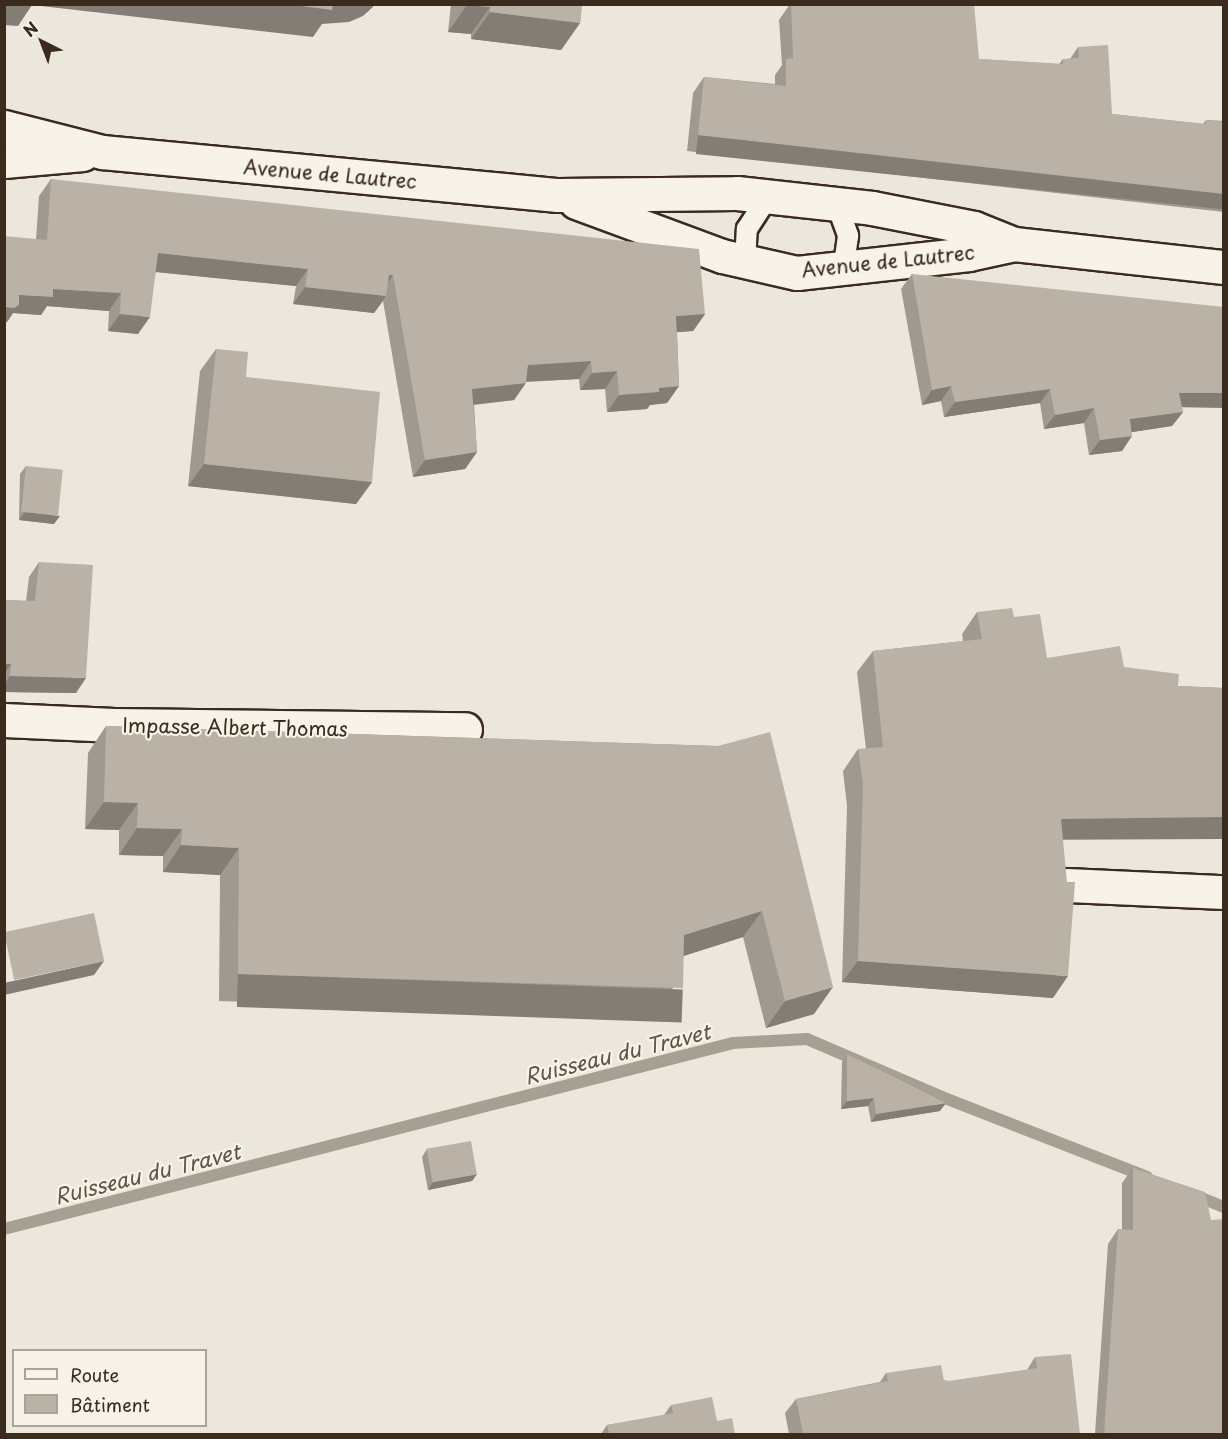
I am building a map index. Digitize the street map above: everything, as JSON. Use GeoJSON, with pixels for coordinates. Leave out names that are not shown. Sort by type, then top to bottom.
{"type":"FeatureCollection","features":[{"type":"Feature","properties":{"kind":"main road","name":"Avenue de Lautrec"},"geometry":{"type":"LineString","coordinates":[[4,127],[102,152],[558,195],[737,193],[872,207],[974,228],[1014,244],[1224,267]]}},
{"type":"Feature","properties":{"kind":"main road","name":"Avenue de Lautrec"},"geometry":{"type":"LineString","coordinates":[[4,161],[102,152]]}},
{"type":"Feature","properties":{"kind":"main road","name":"Avenue de Lautrec"},"geometry":{"type":"LineString","coordinates":[[558,195],[745,263],[796,273],[958,255],[1014,244]]}},
{"type":"Feature","properties":{"kind":"main road","name":"Impasse Albert Thomas"},"geometry":{"type":"LineString","coordinates":[[4,720],[114,725],[465,729]]}},
{"type":"Feature","properties":{"kind":"main road"},"geometry":{"type":"LineString","coordinates":[[1067,885],[1224,892]]}},
{"type":"Feature","properties":{"kind":"lane"},"geometry":{"type":"LineString","coordinates":[[745,263],[747,229],[768,196]]}},
{"type":"Feature","properties":{"kind":"lane"},"geometry":{"type":"LineString","coordinates":[[837,205],[848,236],[844,266]]}},
{"type":"Feature","properties":{"kind":"building"},"geometry":{"type":"Polygon","coordinates":[[[286,4],[333,4],[332,10],[286,4]]]}},
{"type":"Feature","properties":{"kind":"building"},"geometry":{"type":"Polygon","coordinates":[[[582,4],[580,23],[490,12],[490,7],[467,5],[582,4]]]}},
{"type":"Feature","properties":{"kind":"building"},"geometry":{"type":"Polygon","coordinates":[[[791,4],[974,4],[979,59],[1063,64],[1063,59],[1079,58],[1078,47],[1108,45],[1112,114],[1205,124],[1206,120],[1224,122],[1224,194],[698,135],[704,77],[786,86],[786,59],[793,58],[791,4]]]}},
{"type":"Feature","properties":{"kind":"building"},"geometry":{"type":"Polygon","coordinates":[[[51,179],[699,249],[705,314],[676,316],[679,386],[659,388],[659,392],[619,395],[617,371],[592,373],[591,361],[528,365],[526,383],[472,389],[477,452],[425,460],[393,275],[389,275],[386,296],[305,287],[308,269],[158,253],[150,317],[120,314],[121,293],[53,289],[53,297],[19,295],[19,305],[14,308],[4,307],[4,236],[47,240],[51,179]]]}},
{"type":"Feature","properties":{"kind":"building"},"geometry":{"type":"Polygon","coordinates":[[[912,274],[1224,307],[1224,393],[1179,393],[1183,412],[1130,419],[1132,436],[1100,440],[1094,408],[1055,415],[1050,389],[955,402],[951,386],[932,390],[912,274]]]}},
{"type":"Feature","properties":{"kind":"building"},"geometry":{"type":"Polygon","coordinates":[[[216,349],[248,352],[246,377],[380,392],[372,482],[204,464],[216,349]]]}},
{"type":"Feature","properties":{"kind":"building"},"geometry":{"type":"Polygon","coordinates":[[[26,466],[63,470],[58,516],[21,512],[26,466]]]}},
{"type":"Feature","properties":{"kind":"building"},"geometry":{"type":"Polygon","coordinates":[[[39,562],[93,565],[86,678],[10,676],[11,664],[4,664],[4,600],[35,601],[39,562]]]}},
{"type":"Feature","properties":{"kind":"building"},"geometry":{"type":"Polygon","coordinates":[[[1012,608],[1014,617],[1040,614],[1047,658],[1120,646],[1124,667],[1179,674],[1178,686],[1224,688],[1224,817],[1061,819],[1067,882],[1075,882],[1068,976],[858,961],[863,784],[858,749],[883,747],[873,651],[982,639],[977,612],[1012,608]]]}},
{"type":"Feature","properties":{"kind":"building"},"geometry":{"type":"Polygon","coordinates":[[[106,726],[718,746],[770,732],[833,987],[785,1001],[762,911],[684,935],[683,988],[238,974],[239,848],[181,845],[182,829],[137,828],[138,803],[104,802],[106,726]]]}},
{"type":"Feature","properties":{"kind":"building"},"geometry":{"type":"Polygon","coordinates":[[[94,913],[104,961],[14,980],[4,932],[94,913]]]}},
{"type":"Feature","properties":{"kind":"building"},"geometry":{"type":"Polygon","coordinates":[[[847,1054],[946,1103],[876,1114],[874,1098],[847,1101],[847,1054]]]}},
{"type":"Feature","properties":{"kind":"building"},"geometry":{"type":"Polygon","coordinates":[[[471,1141],[477,1174],[433,1182],[427,1149],[471,1141]]]}},
{"type":"Feature","properties":{"kind":"building"},"geometry":{"type":"Polygon","coordinates":[[[1133,1168],[1205,1192],[1211,1220],[1224,1219],[1224,1434],[1104,1434],[1118,1229],[1133,1230],[1133,1168]]]}},
{"type":"Feature","properties":{"kind":"building"},"geometry":{"type":"Polygon","coordinates":[[[1071,1354],[1080,1434],[797,1434],[803,1433],[796,1399],[888,1381],[886,1373],[941,1365],[944,1381],[950,1381],[1037,1368],[1035,1357],[1071,1354]]]}},
{"type":"Feature","properties":{"kind":"building"},"geometry":{"type":"Polygon","coordinates":[[[712,1397],[717,1421],[732,1418],[735,1434],[609,1434],[607,1425],[673,1413],[671,1405],[712,1397]]]}},
{"type":"Feature","properties":{"kind":"waterway","name":"Ruisseau du Travet"},"geometry":{"type":"LineString","coordinates":[[4,1229],[733,1043],[807,1039],[942,1097],[1147,1177]]}},
{"type":"Feature","properties":{"kind":"waterway","name":"Ruisseau du Travet"},"geometry":{"type":"LineString","coordinates":[[1194,1195],[1224,1207]]}}]}
